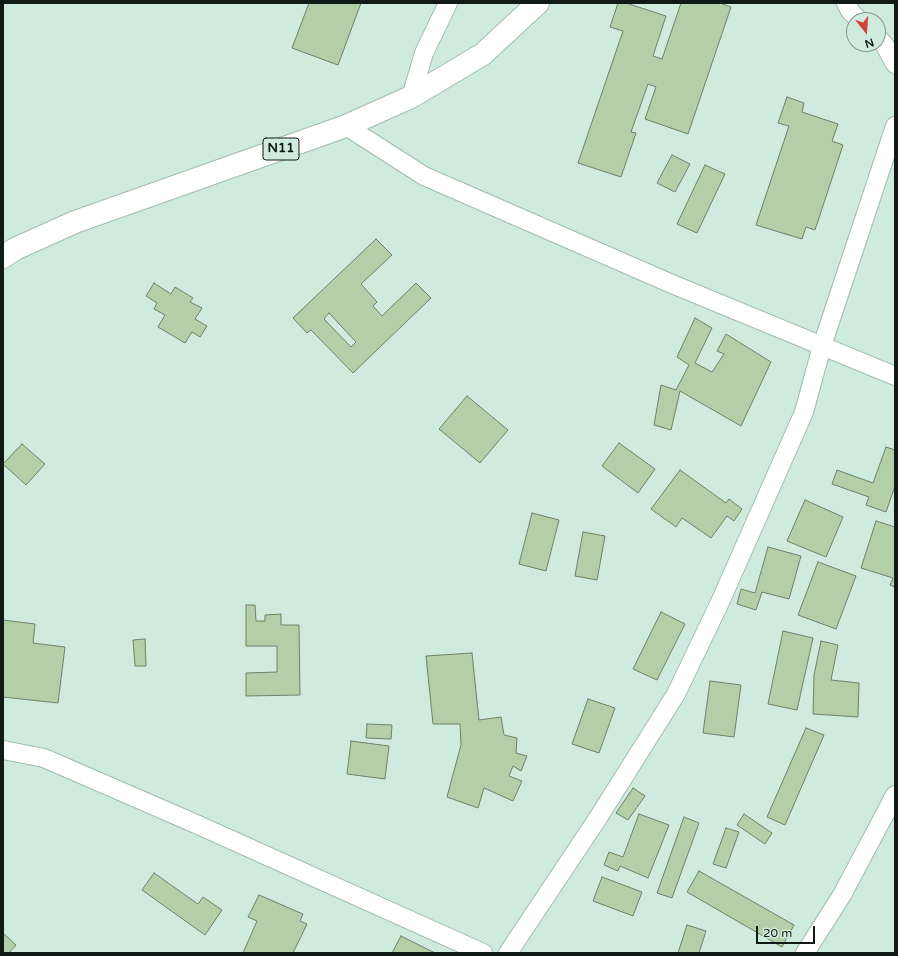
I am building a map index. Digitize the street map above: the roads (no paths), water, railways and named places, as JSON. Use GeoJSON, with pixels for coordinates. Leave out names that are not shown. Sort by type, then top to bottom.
{"type":"FeatureCollection","features":[{"type":"Feature","properties":{"kind":"highway","name":"N11"},"geometry":{"type":"LineString","coordinates":[[3,257],[15,249],[75,222],[346,126],[411,97],[483,54],[538,3]]}},
{"type":"Feature","properties":{"kind":"street"},"geometry":{"type":"LineString","coordinates":[[411,97],[424,53],[448,3]]}},
{"type":"Feature","properties":{"kind":"street"},"geometry":{"type":"LineString","coordinates":[[846,3],[851,12]]}},
{"type":"Feature","properties":{"kind":"street"},"geometry":{"type":"LineString","coordinates":[[886,48],[895,64]]}},
{"type":"Feature","properties":{"kind":"street"},"geometry":{"type":"LineString","coordinates":[[346,126],[424,176],[672,284],[895,376]]}},
{"type":"Feature","properties":{"kind":"street"},"geometry":{"type":"LineString","coordinates":[[508,953],[598,818],[676,694],[721,600],[804,412],[822,346],[895,126]]}},
{"type":"Feature","properties":{"kind":"street"},"geometry":{"type":"LineString","coordinates":[[3,750],[44,758],[196,824],[483,953]]}},
{"type":"Feature","properties":{"kind":"street"},"geometry":{"type":"LineString","coordinates":[[805,953],[842,895],[895,795]]}}]}
